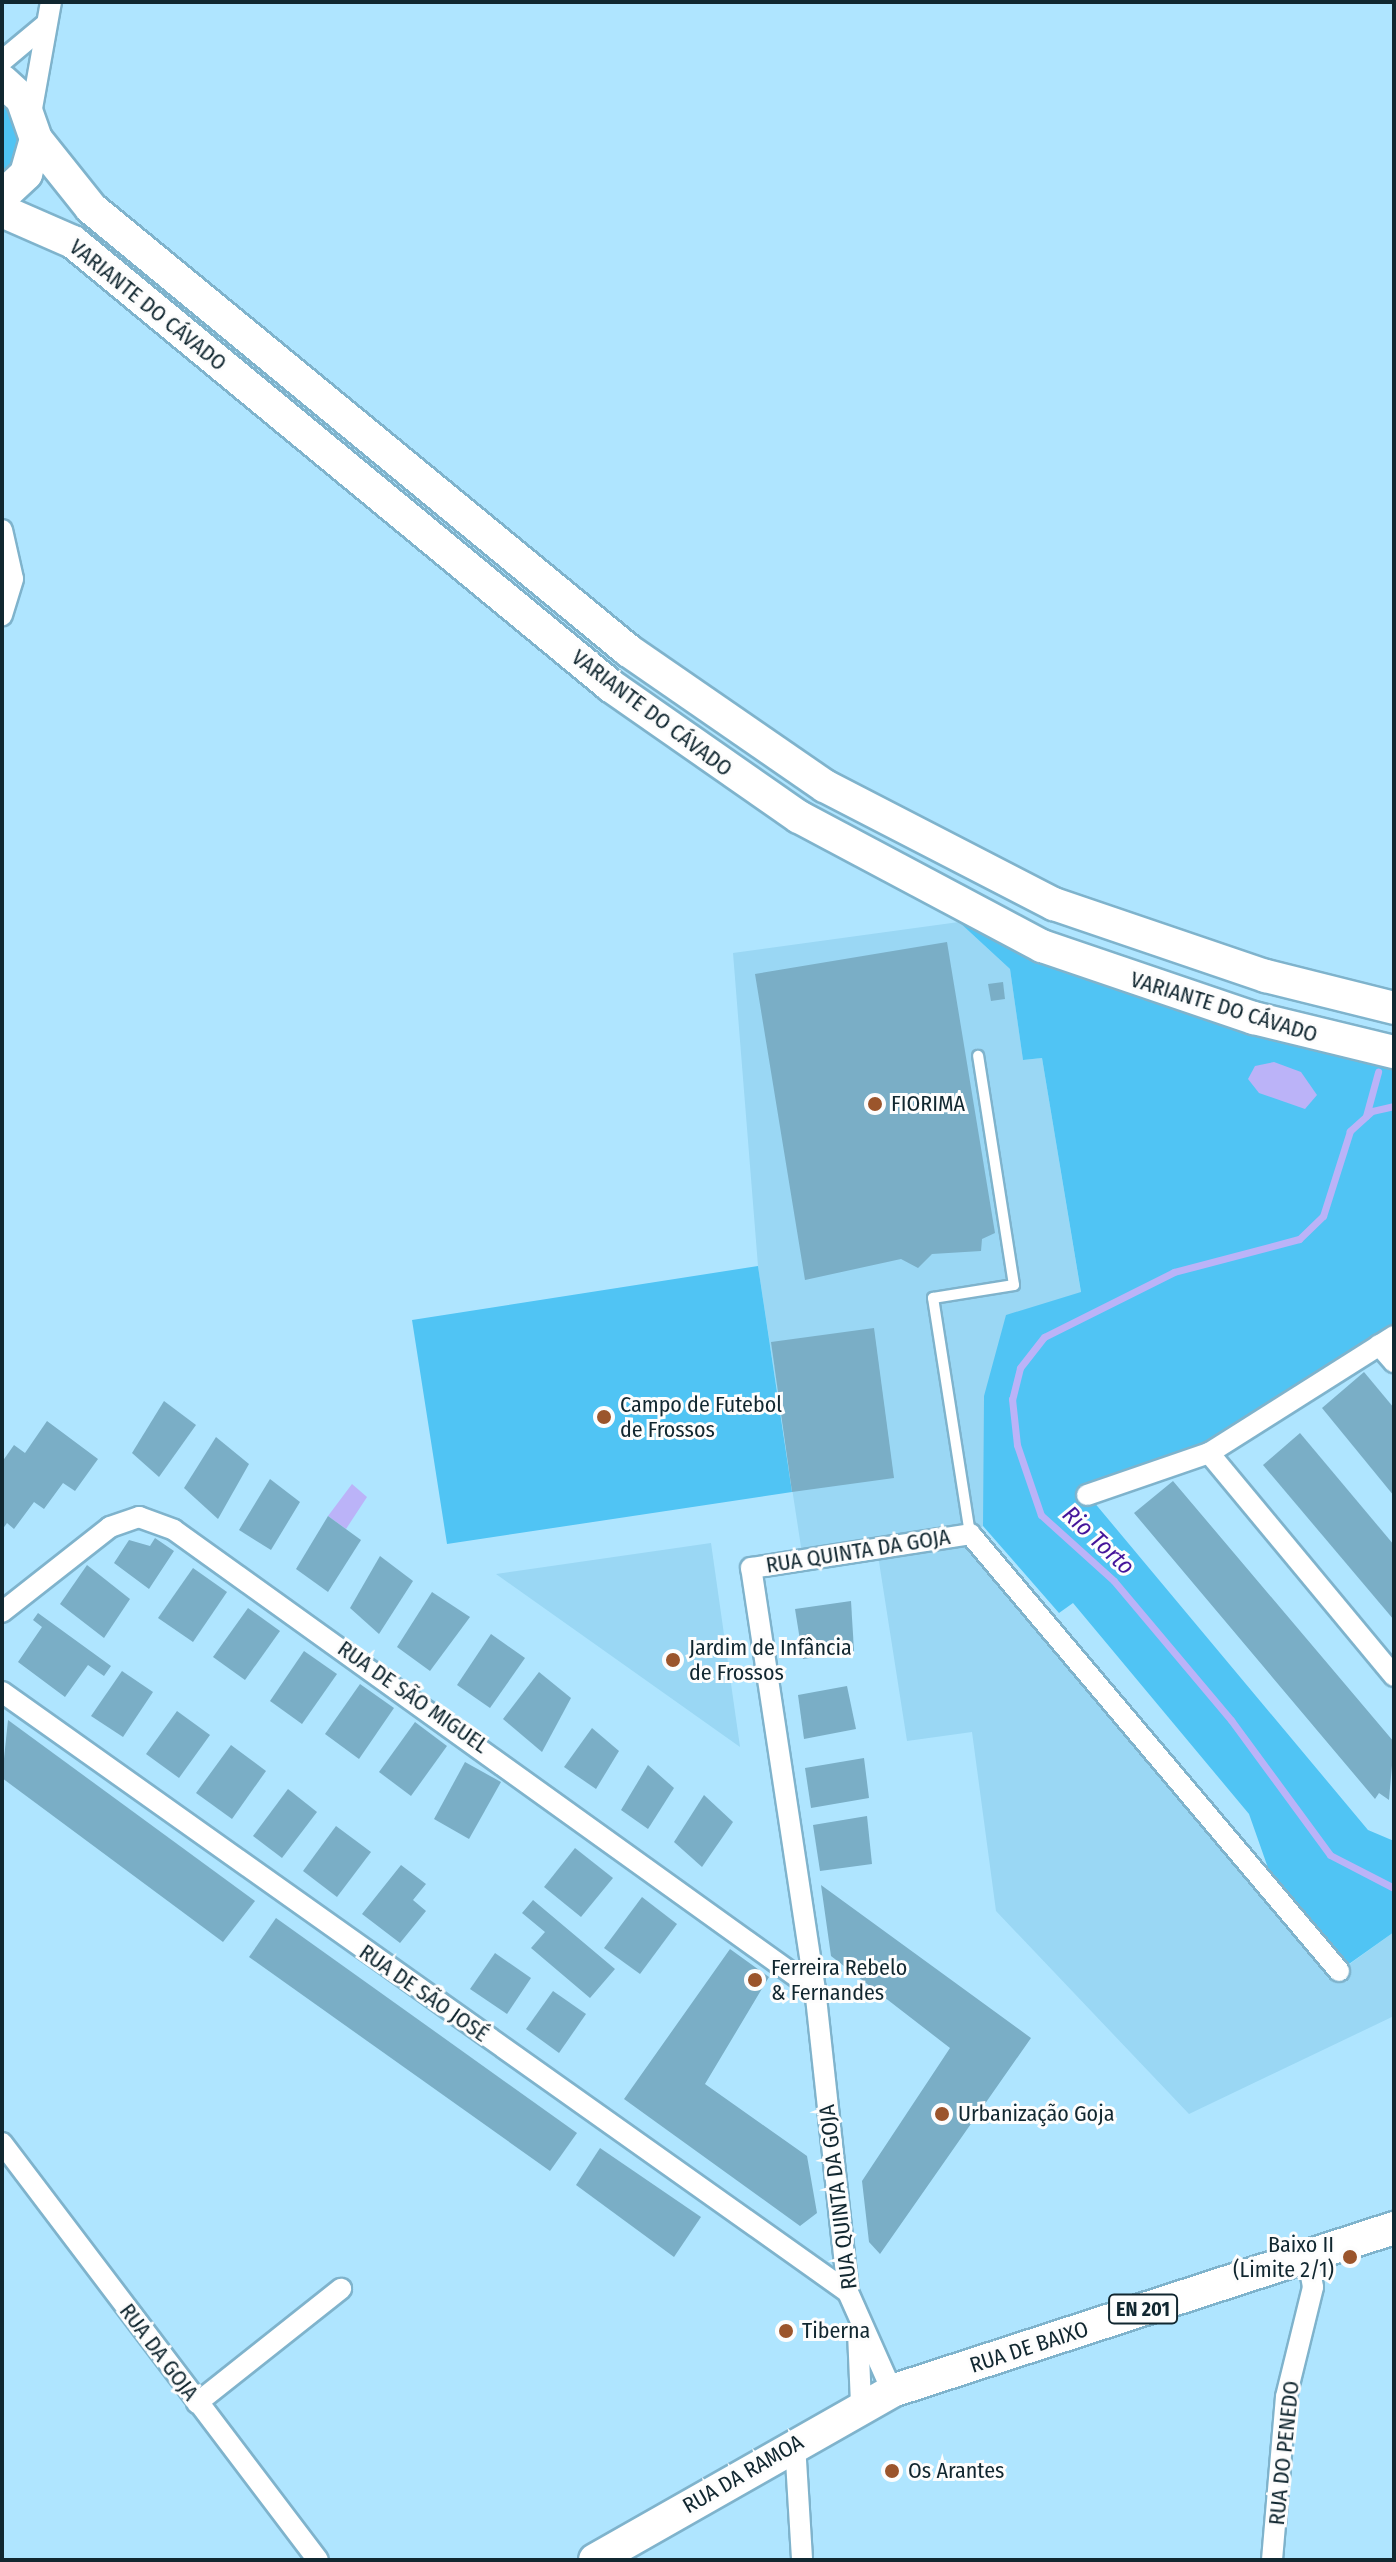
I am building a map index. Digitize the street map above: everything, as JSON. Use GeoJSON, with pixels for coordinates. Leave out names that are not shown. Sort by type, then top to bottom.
{"type":"FeatureCollection","features":[{"type":"Feature","properties":{"kind":"main road","name":"VARIANTE DO CÁVADO"},"geometry":{"type":"LineString","coordinates":[[2,81],[91,208],[580,611],[813,779],[976,870],[1054,904],[1266,976],[1394,1008]]}},
{"type":"Feature","properties":{"kind":"main road"},"geometry":{"type":"LineString","coordinates":[[2,196],[26,174],[34,127]]}},
{"type":"Feature","properties":{"kind":"main road","name":"VARIANTE DO CÁVADO"},"geometry":{"type":"LineString","coordinates":[[2,211],[73,242],[611,686],[799,817],[1042,946],[1254,1018],[1394,1052]]}},
{"type":"Feature","properties":{"kind":"main road","name":"RUA DE BAIXO"},"geometry":{"type":"LineString","coordinates":[[892,2391],[1307,2253],[1394,2228]]}},
{"type":"Feature","properties":{"kind":"main road","name":"RUA DA RAMOA"},"geometry":{"type":"LineString","coordinates":[[595,2560],[861,2405],[892,2391]]}},
{"type":"Feature","properties":{"kind":"street"},"geometry":{"type":"LineString","coordinates":[[34,127],[45,25],[51,2]]}},
{"type":"Feature","properties":{"kind":"street"},"geometry":{"type":"LineString","coordinates":[[2,61],[45,25]]}},
{"type":"Feature","properties":{"kind":"street"},"geometry":{"type":"LineString","coordinates":[[2,530],[13,579],[2,615]]}},
{"type":"Feature","properties":{"kind":"street"},"geometry":{"type":"LineString","coordinates":[[1087,1495],[1209,1453],[1386,1340],[1394,1362]]}},
{"type":"Feature","properties":{"kind":"street"},"geometry":{"type":"LineString","coordinates":[[1209,1453],[1394,1676]]}},
{"type":"Feature","properties":{"kind":"street","name":"RUA DE SÃO MIGUEL"},"geometry":{"type":"LineString","coordinates":[[2,1612],[110,1527],[139,1517],[174,1530],[815,1990]]}},
{"type":"Feature","properties":{"kind":"street","name":"RUA QUINTA DA GOJA"},"geometry":{"type":"LineString","coordinates":[[892,2391],[858,2328],[848,2292],[815,1990],[751,1568],[970,1534],[1339,1971]]}},
{"type":"Feature","properties":{"kind":"street","name":"RUA DE SÃO JOSÉ"},"geometry":{"type":"LineString","coordinates":[[2,1692],[848,2292]]}},
{"type":"Feature","properties":{"kind":"street","name":"RUA DA GOJA"},"geometry":{"type":"LineString","coordinates":[[2,2143],[318,2560]]}},
{"type":"Feature","properties":{"kind":"street","name":"RUA DO PENEDO"},"geometry":{"type":"LineString","coordinates":[[1272,2560],[1286,2397],[1313,2287],[1307,2253]]}},
{"type":"Feature","properties":{"kind":"street"},"geometry":{"type":"LineString","coordinates":[[197,2403],[341,2289]]}},
{"type":"Feature","properties":{"kind":"street","name":"RUA QUINTA DA GOJA"},"geometry":{"type":"LineString","coordinates":[[858,2328],[861,2405]]}},
{"type":"Feature","properties":{"kind":"street"},"geometry":{"type":"LineString","coordinates":[[782,2452],[797,2505]]}},
{"type":"Feature","properties":{"kind":"street"},"geometry":{"type":"LineString","coordinates":[[782,2452],[797,2505],[802,2560]]}},
{"type":"Feature","properties":{"kind":"lane"},"geometry":{"type":"LineString","coordinates":[[970,1534],[933,1298],[1014,1285],[978,1056]]}},
{"type":"Feature","properties":{"kind":"shaded area"},"geometry":{"type":"Polygon","coordinates":[[[2,95],[12,104],[22,152],[2,181],[2,95]]]}},
{"type":"Feature","properties":{"kind":"shaded area"},"geometry":{"type":"Polygon","coordinates":[[[965,911],[1394,1052],[1394,1336],[1209,1453],[1088,1495],[1368,1830],[1394,1841],[1394,1932],[1339,1971],[1279,1899],[1249,1814],[1073,1603],[1059,1613],[983,1526],[984,1396],[1006,1315],[1081,1292],[1042,1058],[1023,1060],[1010,969],[959,922],[965,911]]]}},
{"type":"Feature","properties":{"kind":"shaded area"},"geometry":{"type":"Polygon","coordinates":[[[959,922],[1010,969],[1023,1060],[1042,1058],[1081,1293],[986,1488],[983,1526],[971,1534],[1340,1971],[1394,1932],[1394,2016],[1189,2114],[996,1911],[972,1732],[907,1741],[877,1549],[803,1560],[758,1266],[733,953],[959,922]]]}},
{"type":"Feature","properties":{"kind":"shaded area"},"geometry":{"type":"Polygon","coordinates":[[[1274,1062],[1301,1072],[1317,1095],[1305,1109],[1259,1093],[1248,1079],[1255,1066],[1274,1062]]]}},
{"type":"Feature","properties":{"kind":"shaded area","name":"Campo de Futebol de Frossos"},"geometry":{"type":"Polygon","coordinates":[[[758,1266],[792,1492],[447,1544],[412,1320],[758,1266]]]}},
{"type":"Feature","properties":{"kind":"shaded area"},"geometry":{"type":"Polygon","coordinates":[[[352,1484],[367,1497],[346,1529],[328,1516],[352,1484]]]}},
{"type":"Feature","properties":{"kind":"shaded area","name":"Jardim de Infância de Frossos"},"geometry":{"type":"Polygon","coordinates":[[[711,1543],[740,1747],[496,1574],[711,1543]]]}},
{"type":"Feature","properties":{"kind":"building","name":"FIORIMA"},"geometry":{"type":"Polygon","coordinates":[[[947,942],[995,1233],[982,1239],[981,1251],[932,1254],[918,1268],[901,1259],[805,1280],[755,974],[947,942]]]}},
{"type":"Feature","properties":{"kind":"building"},"geometry":{"type":"Polygon","coordinates":[[[1003,982],[1005,999],[991,1001],[988,984],[1003,982]]]}},
{"type":"Feature","properties":{"kind":"building"},"geometry":{"type":"Polygon","coordinates":[[[874,1328],[894,1478],[792,1492],[771,1342],[874,1328]]]}},
{"type":"Feature","properties":{"kind":"building"},"geometry":{"type":"Polygon","coordinates":[[[1364,1372],[1394,1408],[1394,1496],[1322,1408],[1364,1372]]]}},
{"type":"Feature","properties":{"kind":"building"},"geometry":{"type":"Polygon","coordinates":[[[164,1401],[196,1425],[159,1477],[132,1453],[164,1401]]]}},
{"type":"Feature","properties":{"kind":"building"},"geometry":{"type":"Polygon","coordinates":[[[47,1421],[98,1459],[75,1491],[63,1483],[44,1509],[34,1502],[14,1529],[7,1523],[2,1530],[2,1462],[14,1445],[25,1453],[47,1421]]]}},
{"type":"Feature","properties":{"kind":"building"},"geometry":{"type":"Polygon","coordinates":[[[1300,1433],[1394,1545],[1394,1620],[1263,1465],[1300,1433]]]}},
{"type":"Feature","properties":{"kind":"building"},"geometry":{"type":"Polygon","coordinates":[[[216,1437],[249,1464],[218,1519],[184,1488],[216,1437]]]}},
{"type":"Feature","properties":{"kind":"building"},"geometry":{"type":"Polygon","coordinates":[[[270,1479],[300,1502],[271,1550],[239,1530],[270,1479]]]}},
{"type":"Feature","properties":{"kind":"building"},"geometry":{"type":"Polygon","coordinates":[[[1173,1481],[1394,1742],[1389,1800],[1379,1793],[1375,1799],[1134,1513],[1173,1481]]]}},
{"type":"Feature","properties":{"kind":"building"},"geometry":{"type":"Polygon","coordinates":[[[328,1516],[361,1540],[328,1592],[296,1569],[328,1516]]]}},
{"type":"Feature","properties":{"kind":"building"},"geometry":{"type":"Polygon","coordinates":[[[155,1538],[174,1551],[149,1589],[114,1563],[129,1540],[150,1546],[155,1538]]]}},
{"type":"Feature","properties":{"kind":"building"},"geometry":{"type":"Polygon","coordinates":[[[380,1556],[413,1581],[379,1634],[350,1608],[380,1556]]]}},
{"type":"Feature","properties":{"kind":"building"},"geometry":{"type":"Polygon","coordinates":[[[87,1565],[130,1599],[104,1638],[60,1604],[87,1565]]]}},
{"type":"Feature","properties":{"kind":"building"},"geometry":{"type":"Polygon","coordinates":[[[193,1568],[227,1592],[193,1642],[158,1618],[193,1568]]]}},
{"type":"Feature","properties":{"kind":"building"},"geometry":{"type":"Polygon","coordinates":[[[432,1592],[470,1617],[430,1671],[397,1647],[432,1592]]]}},
{"type":"Feature","properties":{"kind":"building"},"geometry":{"type":"Polygon","coordinates":[[[851,1601],[854,1651],[803,1659],[795,1609],[851,1601]]]}},
{"type":"Feature","properties":{"kind":"building"},"geometry":{"type":"Polygon","coordinates":[[[248,1608],[280,1631],[245,1680],[213,1657],[248,1608]]]}},
{"type":"Feature","properties":{"kind":"building"},"geometry":{"type":"Polygon","coordinates":[[[38,1613],[111,1666],[104,1676],[88,1665],[65,1697],[18,1662],[42,1627],[33,1620],[38,1613]]]}},
{"type":"Feature","properties":{"kind":"building"},"geometry":{"type":"Polygon","coordinates":[[[491,1634],[525,1658],[490,1708],[457,1685],[491,1634]]]}},
{"type":"Feature","properties":{"kind":"building"},"geometry":{"type":"Polygon","coordinates":[[[304,1651],[337,1674],[302,1724],[270,1701],[304,1651]]]}},
{"type":"Feature","properties":{"kind":"building"},"geometry":{"type":"Polygon","coordinates":[[[122,1671],[153,1692],[123,1737],[91,1716],[122,1671]]]}},
{"type":"Feature","properties":{"kind":"building"},"geometry":{"type":"Polygon","coordinates":[[[539,1672],[571,1698],[542,1752],[503,1719],[539,1672]]]}},
{"type":"Feature","properties":{"kind":"building"},"geometry":{"type":"Polygon","coordinates":[[[360,1684],[394,1708],[359,1759],[325,1734],[360,1684]]]}},
{"type":"Feature","properties":{"kind":"building"},"geometry":{"type":"Polygon","coordinates":[[[847,1686],[856,1729],[804,1739],[798,1695],[847,1686]]]}},
{"type":"Feature","properties":{"kind":"building"},"geometry":{"type":"Polygon","coordinates":[[[177,1711],[210,1735],[179,1778],[146,1754],[177,1711]]]}},
{"type":"Feature","properties":{"kind":"building"},"geometry":{"type":"Polygon","coordinates":[[[8,1720],[255,1901],[223,1942],[2,1778],[8,1720]]]}},
{"type":"Feature","properties":{"kind":"building"},"geometry":{"type":"Polygon","coordinates":[[[415,1722],[447,1746],[411,1796],[379,1772],[415,1722]]]}},
{"type":"Feature","properties":{"kind":"building"},"geometry":{"type":"Polygon","coordinates":[[[592,1728],[619,1751],[596,1789],[564,1767],[592,1728]]]}},
{"type":"Feature","properties":{"kind":"building"},"geometry":{"type":"Polygon","coordinates":[[[231,1745],[266,1771],[232,1819],[196,1793],[231,1745]]]}},
{"type":"Feature","properties":{"kind":"building"},"geometry":{"type":"Polygon","coordinates":[[[864,1758],[869,1798],[811,1808],[805,1768],[864,1758]]]}},
{"type":"Feature","properties":{"kind":"building"},"geometry":{"type":"Polygon","coordinates":[[[465,1762],[501,1782],[469,1839],[434,1819],[465,1762]]]}},
{"type":"Feature","properties":{"kind":"building"},"geometry":{"type":"Polygon","coordinates":[[[648,1765],[674,1788],[648,1829],[621,1810],[648,1765]]]}},
{"type":"Feature","properties":{"kind":"building"},"geometry":{"type":"Polygon","coordinates":[[[288,1789],[317,1812],[282,1858],[253,1836],[288,1789]]]}},
{"type":"Feature","properties":{"kind":"building"},"geometry":{"type":"Polygon","coordinates":[[[704,1795],[733,1822],[702,1867],[674,1842],[704,1795]]]}},
{"type":"Feature","properties":{"kind":"building"},"geometry":{"type":"Polygon","coordinates":[[[867,1816],[872,1864],[820,1871],[813,1825],[867,1816]]]}},
{"type":"Feature","properties":{"kind":"building"},"geometry":{"type":"Polygon","coordinates":[[[336,1826],[371,1852],[337,1897],[303,1871],[336,1826]]]}},
{"type":"Feature","properties":{"kind":"building"},"geometry":{"type":"Polygon","coordinates":[[[575,1848],[613,1878],[581,1917],[544,1887],[575,1848]]]}},
{"type":"Feature","properties":{"kind":"building"},"geometry":{"type":"Polygon","coordinates":[[[401,1865],[426,1884],[413,1900],[426,1911],[400,1943],[362,1914],[401,1865]]]}},
{"type":"Feature","properties":{"kind":"building","name":"Urbanização Goja"},"geometry":{"type":"Polygon","coordinates":[[[821,1885],[1031,2038],[880,2254],[869,2242],[862,2181],[950,2048],[831,1956],[821,1885]]]}},
{"type":"Feature","properties":{"kind":"building"},"geometry":{"type":"Polygon","coordinates":[[[642,1897],[677,1924],[640,1974],[604,1948],[642,1897]]]}},
{"type":"Feature","properties":{"kind":"building"},"geometry":{"type":"Polygon","coordinates":[[[533,1900],[615,1969],[590,1998],[531,1948],[545,1932],[522,1913],[533,1900]]]}},
{"type":"Feature","properties":{"kind":"building"},"geometry":{"type":"Polygon","coordinates":[[[276,1918],[577,2133],[550,2171],[249,1957],[276,1918]]]}},
{"type":"Feature","properties":{"kind":"building"},"geometry":{"type":"Polygon","coordinates":[[[730,1949],[769,1977],[705,2084],[807,2156],[817,2213],[800,2226],[624,2099],[730,1949]]]}},
{"type":"Feature","properties":{"kind":"building"},"geometry":{"type":"Polygon","coordinates":[[[495,1953],[531,1978],[507,2014],[470,1989],[495,1953]]]}},
{"type":"Feature","properties":{"kind":"building"},"geometry":{"type":"Polygon","coordinates":[[[553,1991],[586,2014],[559,2053],[526,2029],[553,1991]]]}},
{"type":"Feature","properties":{"kind":"building"},"geometry":{"type":"Polygon","coordinates":[[[600,2148],[701,2217],[674,2257],[576,2185],[600,2148]]]}},
{"type":"Feature","properties":{"kind":"waterway"},"geometry":{"type":"LineString","coordinates":[[1366,1116],[1378,1072]]}},
{"type":"Feature","properties":{"kind":"waterway","name":"Rio Torto"},"geometry":{"type":"LineString","coordinates":[[1394,1106],[1372,1111],[1350,1131],[1323,1216],[1299,1239],[1174,1272],[1044,1337],[1020,1368],[1012,1399],[1017,1445],[1041,1515],[1114,1581],[1231,1720],[1330,1855],[1394,1888]]}},
{"type":"Feature","properties":{"kind":"place","name":"FIORIMA"},"geometry":{"type":"Point","coordinates":[875,1104]}},
{"type":"Feature","properties":{"kind":"place","name":"Campo de Futebol de Frossos"},"geometry":{"type":"Point","coordinates":[604,1417]}},
{"type":"Feature","properties":{"kind":"place","name":"Jardim de Infância de Frossos"},"geometry":{"type":"Point","coordinates":[673,1660]}},
{"type":"Feature","properties":{"kind":"place","name":"Ferreira Rebelo & Fernandes"},"geometry":{"type":"Point","coordinates":[755,1980]}},
{"type":"Feature","properties":{"kind":"place","name":"Urbanização Goja"},"geometry":{"type":"Point","coordinates":[942,2114]}},
{"type":"Feature","properties":{"kind":"place","name":"Baixo II (Limite 2/1)"},"geometry":{"type":"Point","coordinates":[1350,2257]}},
{"type":"Feature","properties":{"kind":"place","name":"Tiberna"},"geometry":{"type":"Point","coordinates":[786,2331]}},
{"type":"Feature","properties":{"kind":"place","name":"Os Arantes"},"geometry":{"type":"Point","coordinates":[892,2471]}}]}
